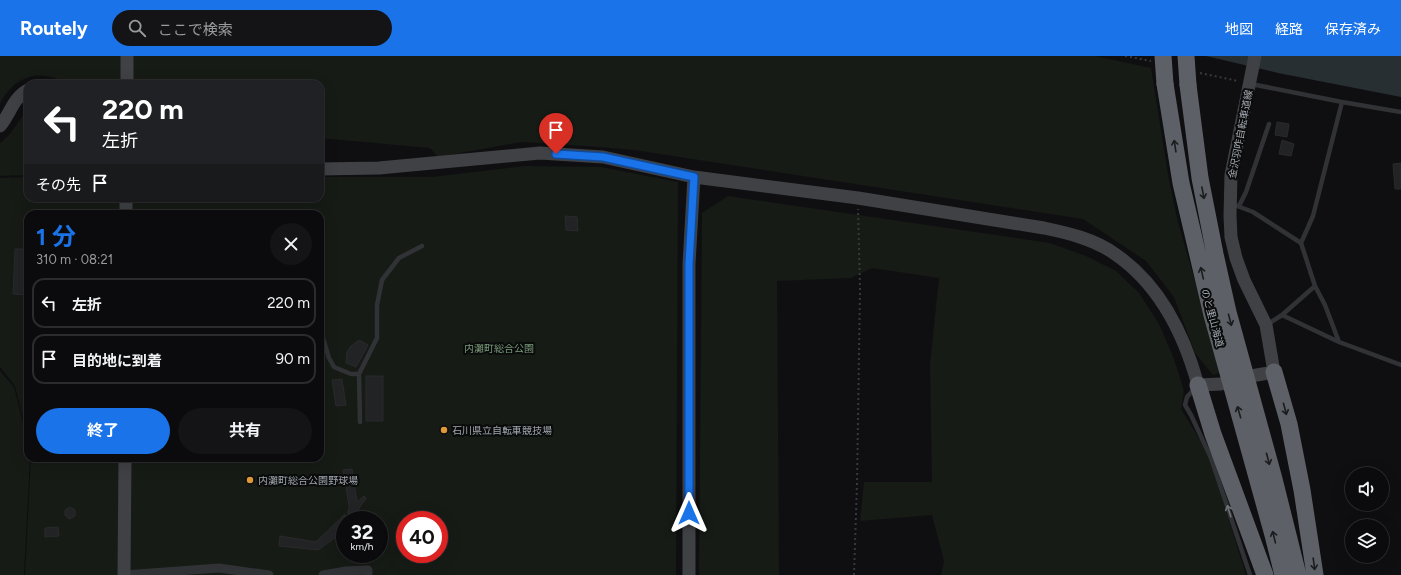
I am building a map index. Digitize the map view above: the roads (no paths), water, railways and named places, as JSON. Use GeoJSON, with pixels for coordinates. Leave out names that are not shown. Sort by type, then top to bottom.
{"type":"FeatureCollection","features":[{"type":"Feature","properties":{"kind":"highway","name":"のと里山海道"},"geometry":{"type":"LineString","coordinates":[[1163,56],[1165,84],[1181,183],[1210,308],[1283,575]]}},
{"type":"Feature","properties":{"kind":"highway","name":"のと里山海道"},"geometry":{"type":"LineString","coordinates":[[1186,56],[1188,85],[1200,178],[1216,261],[1228,312],[1298,575]]}},
{"type":"Feature","properties":{"kind":"highway"},"geometry":{"type":"LineString","coordinates":[[1274,372],[1289,424],[1302,490],[1315,575]]}},
{"type":"Feature","properties":{"kind":"highway"},"geometry":{"type":"LineString","coordinates":[[1198,385],[1213,434],[1265,575]]}},
{"type":"Feature","properties":{"kind":"street"},"geometry":{"type":"LineString","coordinates":[[127,56],[127,80]]}},
{"type":"Feature","properties":{"kind":"street","name":"金沢羽咋自転車道線"},"geometry":{"type":"LineString","coordinates":[[1255,56],[1231,175],[1234,205],[1231,238],[1244,280],[1266,325],[1274,372]]}},
{"type":"Feature","properties":{"kind":"street"},"geometry":{"type":"LineString","coordinates":[[0,126],[9,113],[14,102],[24,92]]}},
{"type":"Feature","properties":{"kind":"street"},"geometry":{"type":"LineString","coordinates":[[324,169],[379,168],[540,153],[603,157],[694,177],[858,198],[1068,233],[1090,241],[1115,253],[1142,277],[1167,308],[1178,330],[1198,385],[1221,384]]}},
{"type":"Feature","properties":{"kind":"street"},"geometry":{"type":"LineString","coordinates":[[689,575],[689,264],[694,177]]}},
{"type":"Feature","properties":{"kind":"street"},"geometry":{"type":"LineString","coordinates":[[1252,376],[1274,372]]}},
{"type":"Feature","properties":{"kind":"street"},"geometry":{"type":"LineString","coordinates":[[125,462],[124,575],[219,568],[269,575]]}},
{"type":"Feature","properties":{"kind":"street"},"geometry":{"type":"LineString","coordinates":[[323,575],[346,570],[368,570],[368,575]]}},
{"type":"Feature","properties":{"kind":"lane"},"geometry":{"type":"LineString","coordinates":[[1249,84],[1401,112]]}},
{"type":"Feature","properties":{"kind":"lane"},"geometry":{"type":"LineString","coordinates":[[1301,243],[1313,216],[1342,102]]}},
{"type":"Feature","properties":{"kind":"lane"},"geometry":{"type":"LineString","coordinates":[[1269,124],[1246,192],[1234,205],[1253,212],[1301,243],[1315,286],[1325,305],[1339,342]]}},
{"type":"Feature","properties":{"kind":"lane"},"geometry":{"type":"LineString","coordinates":[[360,422],[359,374],[377,338],[377,305],[382,280],[400,258],[422,246]]}},
{"type":"Feature","properties":{"kind":"lane"},"geometry":{"type":"LineString","coordinates":[[1266,325],[1282,315],[1315,286]]}},
{"type":"Feature","properties":{"kind":"lane"},"geometry":{"type":"LineString","coordinates":[[1282,315],[1339,342],[1401,365]]}},
{"type":"Feature","properties":{"kind":"lane"},"geometry":{"type":"LineString","coordinates":[[324,342],[329,358],[334,367],[351,374],[359,374]]}},
{"type":"Feature","properties":{"kind":"lane"},"geometry":{"type":"LineString","coordinates":[[1198,385],[1187,397],[1185,406],[1191,415],[1211,458],[1250,575]]}},
{"type":"Feature","properties":{"kind":"place","name":"石川県立自転車競技場"},"geometry":{"type":"Point","coordinates":[444,430]}},
{"type":"Feature","properties":{"kind":"place","name":"内灘町総合公園野球場"},"geometry":{"type":"Point","coordinates":[250,480]}},
{"type":"Feature","properties":{"kind":"park label","name":"内灘町総合公園"},"geometry":{"type":"Point","coordinates":[499,348]}}]}
